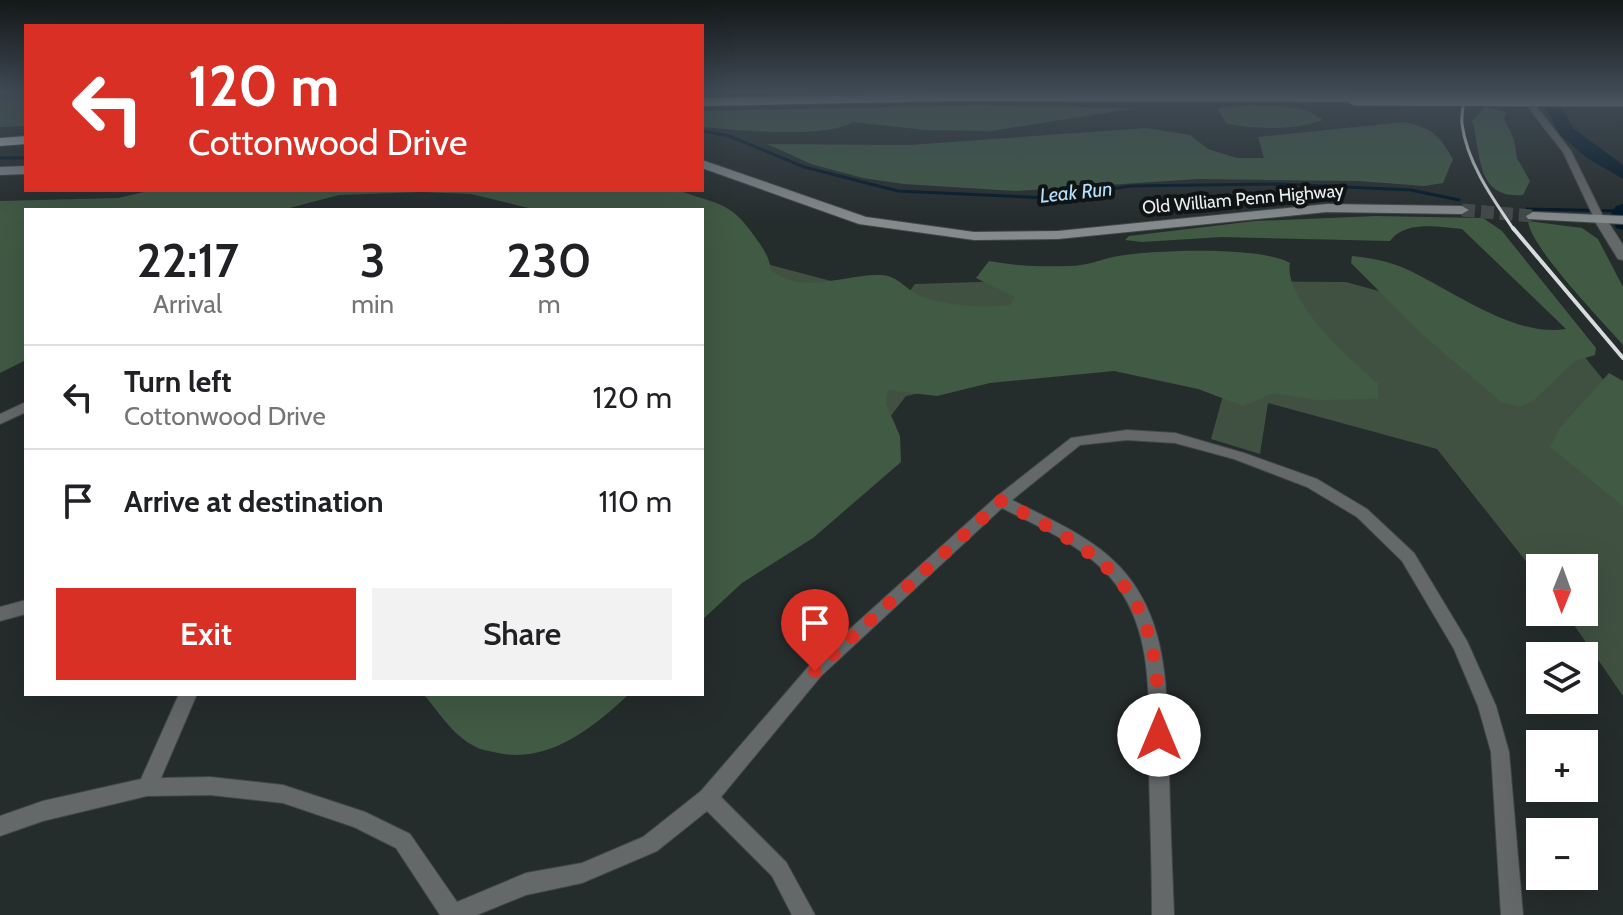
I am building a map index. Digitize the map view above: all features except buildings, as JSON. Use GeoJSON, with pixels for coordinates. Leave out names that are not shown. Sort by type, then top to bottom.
{"type":"FeatureCollection","features":[{"type":"Feature","properties":{"kind":"highway"},"geometry":{"type":"LineString","coordinates":[[0,142],[24,140]]}},
{"type":"Feature","properties":{"kind":"main road","name":"Old William Penn Highway"},"geometry":{"type":"LineString","coordinates":[[704,165],[864,221],[986,237],[1058,235],[1327,208],[1462,210]]}},
{"type":"Feature","properties":{"kind":"main road"},"geometry":{"type":"LineString","coordinates":[[0,171],[24,170]]}},
{"type":"Feature","properties":{"kind":"main road"},"geometry":{"type":"LineString","coordinates":[[1533,216],[1606,216]]}},
{"type":"Feature","properties":{"kind":"street"},"geometry":{"type":"LineString","coordinates":[[1555,136],[1606,216],[1623,256]]}},
{"type":"Feature","properties":{"kind":"street"},"geometry":{"type":"LineString","coordinates":[[0,420],[24,407]]}},
{"type":"Feature","properties":{"kind":"street"},"geometry":{"type":"LineString","coordinates":[[0,826],[43,811],[147,787],[210,786],[283,794],[358,819],[403,841],[453,914],[526,884],[582,873],[650,844],[708,798],[815,671],[1001,501],[1076,441],[1127,435],[1175,438],[1239,456],[1312,483],[1362,513],[1408,557],[1440,606],[1487,706],[1500,752],[1512,915]]}},
{"type":"Feature","properties":{"kind":"street"},"geometry":{"type":"LineString","coordinates":[[1001,501],[1071,538],[1115,572],[1140,609],[1153,646],[1160,688],[1163,915]]}},
{"type":"Feature","properties":{"kind":"street"},"geometry":{"type":"LineString","coordinates":[[0,614],[24,608]]}},
{"type":"Feature","properties":{"kind":"street"},"geometry":{"type":"LineString","coordinates":[[147,787],[187,696]]}},
{"type":"Feature","properties":{"kind":"street"},"geometry":{"type":"LineString","coordinates":[[708,798],[779,869],[804,915]]}},
{"type":"Feature","properties":{"kind":"green space"},"geometry":{"type":"Polygon","coordinates":[[[1039,136],[1191,136],[1208,149],[1237,158],[1264,158],[1258,137],[1437,136],[1453,159],[1443,183],[1424,186],[1359,181],[1198,179],[1016,191],[904,184],[863,178],[811,164],[767,144],[908,145],[1039,136]]]}},
{"type":"Feature","properties":{"kind":"green space"},"geometry":{"type":"Polygon","coordinates":[[[1475,136],[1512,136],[1517,158],[1530,181],[1523,195],[1496,190],[1488,182],[1475,136]]]}},
{"type":"Feature","properties":{"kind":"green space"},"geometry":{"type":"Polygon","coordinates":[[[144,192],[421,192],[339,195],[290,208],[24,208],[24,361],[0,373],[0,201],[118,198],[144,192]]]}},
{"type":"Feature","properties":{"kind":"green space"},"geometry":{"type":"Polygon","coordinates":[[[421,192],[684,192],[729,209],[746,225],[763,249],[771,270],[783,278],[809,283],[887,276],[923,297],[977,306],[1010,305],[1015,297],[976,278],[989,261],[1019,265],[1082,265],[1118,256],[1206,251],[1276,258],[1290,263],[1297,294],[1321,329],[1378,383],[1378,399],[1316,400],[1274,393],[1243,406],[1198,389],[1114,371],[990,383],[937,396],[888,390],[886,404],[900,436],[901,462],[813,538],[742,583],[704,618],[704,208],[529,208],[471,194],[421,192]]]}},
{"type":"Feature","properties":{"kind":"green space"},"geometry":{"type":"Polygon","coordinates":[[[1376,216],[1483,218],[1502,231],[1596,348],[1595,355],[1575,361],[1534,400],[1520,407],[1501,402],[1424,336],[1351,263],[1352,256],[1393,264],[1505,320],[1546,330],[1566,329],[1462,229],[1413,227],[1396,234],[1390,241],[1222,237],[1142,242],[1125,240],[1129,236],[1255,221],[1376,216]]]}},
{"type":"Feature","properties":{"kind":"green space"},"geometry":{"type":"Polygon","coordinates":[[[1528,221],[1582,228],[1598,239],[1623,287],[1623,345],[1554,266],[1532,233],[1528,221]]]}},
{"type":"Feature","properties":{"kind":"green space"},"geometry":{"type":"Polygon","coordinates":[[[704,248],[903,300],[915,284],[1040,280],[1346,282],[1575,345],[1623,404],[1623,696],[1598,660],[1598,642],[1586,642],[1575,626],[1598,626],[1598,554],[1526,554],[1526,561],[1437,449],[1268,403],[1260,454],[1211,439],[1224,392],[1071,347],[1063,364],[906,396],[805,528],[704,248]]]}},
{"type":"Feature","properties":{"kind":"green space"},"geometry":{"type":"Polygon","coordinates":[[[1609,373],[1623,381],[1623,506],[1550,447],[1560,428],[1609,373]]]}},
{"type":"Feature","properties":{"kind":"green space"},"geometry":{"type":"Polygon","coordinates":[[[627,696],[570,740],[553,748],[517,755],[482,749],[466,741],[447,724],[426,697],[627,696]]]}},
{"type":"Feature","properties":{"kind":"waterway","name":"Leak Run"},"geometry":{"type":"LineString","coordinates":[[727,136],[804,167],[898,191],[1048,198],[1131,186],[1281,184],[1411,190],[1459,200]]}},
{"type":"Feature","properties":{"kind":"waterway"},"geometry":{"type":"LineString","coordinates":[[1572,136],[1623,173]]}},
{"type":"Feature","properties":{"kind":"waterway","name":"Leak Run"},"geometry":{"type":"LineString","coordinates":[[0,158],[24,158]]}},
{"type":"Feature","properties":{"kind":"waterway","name":"Leak Run"},"geometry":{"type":"LineString","coordinates":[[1527,209],[1621,211]]}},
{"type":"Feature","properties":{"kind":"waterway"},"geometry":{"type":"LineString","coordinates":[[1623,210],[1620,215],[1623,224]]}},
{"type":"Feature","properties":{"kind":"tunnel"},"geometry":{"type":"LineString","coordinates":[[1462,210],[1533,216]]}},
{"type":"Feature","properties":{"kind":"railway"},"geometry":{"type":"LineString","coordinates":[[1465,136],[1482,180],[1514,230]]}},
{"type":"Feature","properties":{"kind":"railway"},"geometry":{"type":"LineString","coordinates":[[1513,228],[1623,358]]}},
{"type":"Feature","properties":{"kind":"route"},"geometry":{"type":"LineString","coordinates":[[815,671],[1001,501],[1071,538],[1115,572],[1128,590],[1140,609],[1153,646],[1160,688],[1159,735]]}}]}
